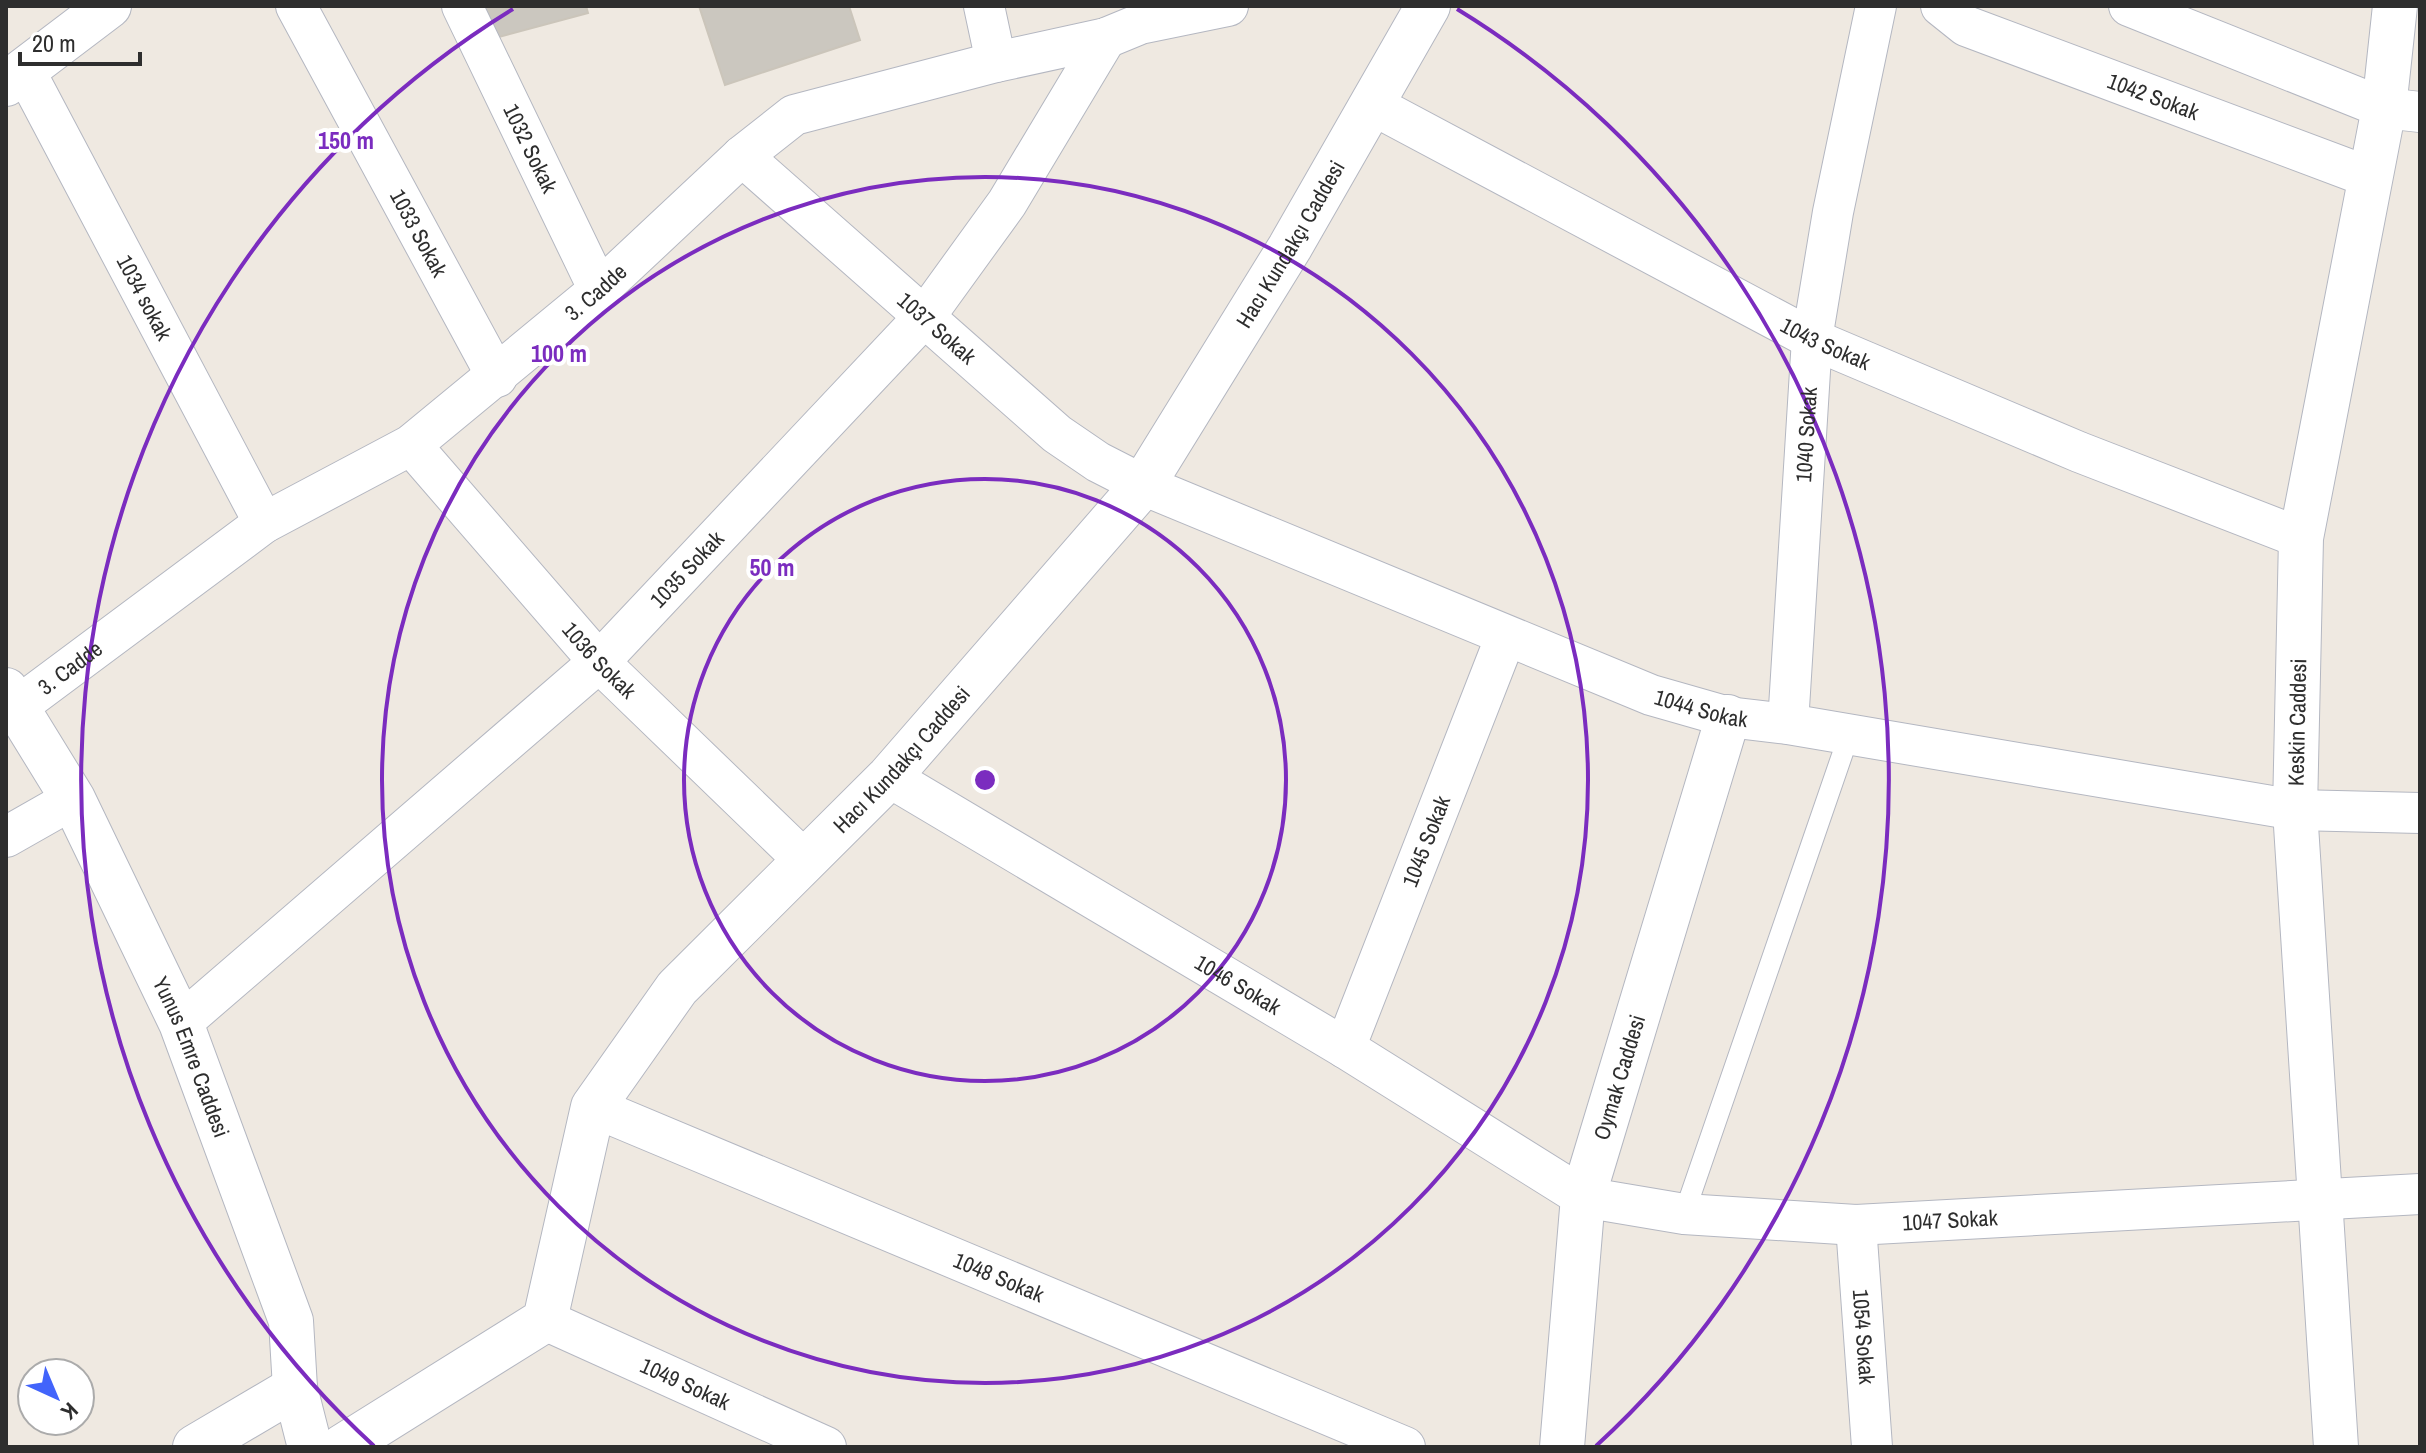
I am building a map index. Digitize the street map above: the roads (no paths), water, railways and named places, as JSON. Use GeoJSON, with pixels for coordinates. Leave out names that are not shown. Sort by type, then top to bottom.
{"type":"FeatureCollection","features":[{"type":"Feature","properties":{"kind":"street"},"geometry":{"type":"LineString","coordinates":[[16,78],[109,6]]}},
{"type":"Feature","properties":{"kind":"street","name":"1033 Sokak"},"geometry":{"type":"LineString","coordinates":[[296,6],[497,377]]}},
{"type":"Feature","properties":{"kind":"street","name":"1032 Sokak"},"geometry":{"type":"LineString","coordinates":[[462,6],[599,290]]}},
{"type":"Feature","properties":{"kind":"street"},"geometry":{"type":"LineString","coordinates":[[984,6],[996,62]]}},
{"type":"Feature","properties":{"kind":"street","name":"3. Cadde"},"geometry":{"type":"LineString","coordinates":[[12,699],[264,523],[411,445],[599,290],[742,156],[794,115],[996,62],[1127,22],[1228,6]]}},
{"type":"Feature","properties":{"kind":"street","name":"Hacı Kundakçı Caddesi"},"geometry":{"type":"LineString","coordinates":[[545,1320],[593,1107],[677,988],[889,777],[1143,485],[1290,247],[1428,6]]}},
{"type":"Feature","properties":{"kind":"street","name":"1040 Sokak"},"geometry":{"type":"LineString","coordinates":[[1788,724],[1812,339],[1833,212],[1876,6]]}},
{"type":"Feature","properties":{"kind":"street","name":"1042 Sokak"},"geometry":{"type":"LineString","coordinates":[[1941,6],[1966,26],[2369,177]]}},
{"type":"Feature","properties":{"kind":"street"},"geometry":{"type":"LineString","coordinates":[[2129,6],[2402,110]]}},
{"type":"Feature","properties":{"kind":"street","name":"Keskin Caddesi"},"geometry":{"type":"LineString","coordinates":[[2336,1447],[2295,810],[2301,538],[2369,177],[2402,110],[2395,6]]}},
{"type":"Feature","properties":{"kind":"street","name":"1035 Sokak"},"geometry":{"type":"LineString","coordinates":[[181,1023],[599,662],[926,315],[1007,203],[1127,22]]}},
{"type":"Feature","properties":{"kind":"street","name":"1034 sokak"},"geometry":{"type":"LineString","coordinates":[[16,78],[264,523]]}},
{"type":"Feature","properties":{"kind":"street","name":"1043 Sokak"},"geometry":{"type":"LineString","coordinates":[[1371,104],[1812,339],[2079,452],[2301,538]]}},
{"type":"Feature","properties":{"kind":"street","name":"1037 Sokak"},"geometry":{"type":"LineString","coordinates":[[742,156],[926,315],[1057,434],[1098,462],[1143,485]]}},
{"type":"Feature","properties":{"kind":"street","name":"1036 Sokak"},"geometry":{"type":"LineString","coordinates":[[411,445],[599,662],[805,861]]}},
{"type":"Feature","properties":{"kind":"street","name":"1044 Sokak"},"geometry":{"type":"LineString","coordinates":[[1143,485],[1651,695],[1728,717],[1788,724],[2295,810],[2420,813]]}},
{"type":"Feature","properties":{"kind":"street","name":"1045 Sokak"},"geometry":{"type":"LineString","coordinates":[[1345,1048],[1506,636]]}},
{"type":"Feature","properties":{"kind":"street","name":"Yunus Emre Caddesi"},"geometry":{"type":"LineString","coordinates":[[12,699],[73,799],[181,1023],[291,1321],[295,1388],[310,1447]]}},
{"type":"Feature","properties":{"kind":"street","name":"Oymak Caddesi"},"geometry":{"type":"LineString","coordinates":[[1562,1447],[1583,1197],[1728,717]]}},
{"type":"Feature","properties":{"kind":"street","name":"1046 Sokak"},"geometry":{"type":"LineString","coordinates":[[889,777],[1345,1048],[1583,1197]]}},
{"type":"Feature","properties":{"kind":"street"},"geometry":{"type":"LineString","coordinates":[[6,837],[73,799]]}},
{"type":"Feature","properties":{"kind":"street","name":"1048 Sokak"},"geometry":{"type":"LineString","coordinates":[[593,1107],[1405,1447]]}},
{"type":"Feature","properties":{"kind":"street","name":"1047 Sokak"},"geometry":{"type":"LineString","coordinates":[[1583,1197],[1684,1214],[1856,1225],[2420,1194]]}},
{"type":"Feature","properties":{"kind":"street","name":"1054 Sokak"},"geometry":{"type":"LineString","coordinates":[[1856,1225],[1872,1447]]}},
{"type":"Feature","properties":{"kind":"street"},"geometry":{"type":"LineString","coordinates":[[342,1447],[545,1320]]}},
{"type":"Feature","properties":{"kind":"street","name":"1049 Sokak"},"geometry":{"type":"LineString","coordinates":[[545,1320],[757,1431],[826,1447]]}},
{"type":"Feature","properties":{"kind":"street"},"geometry":{"type":"LineString","coordinates":[[195,1447],[295,1388]]}},
{"type":"Feature","properties":{"kind":"lane"},"geometry":{"type":"LineString","coordinates":[[1684,1214],[1849,735]]}}]}
